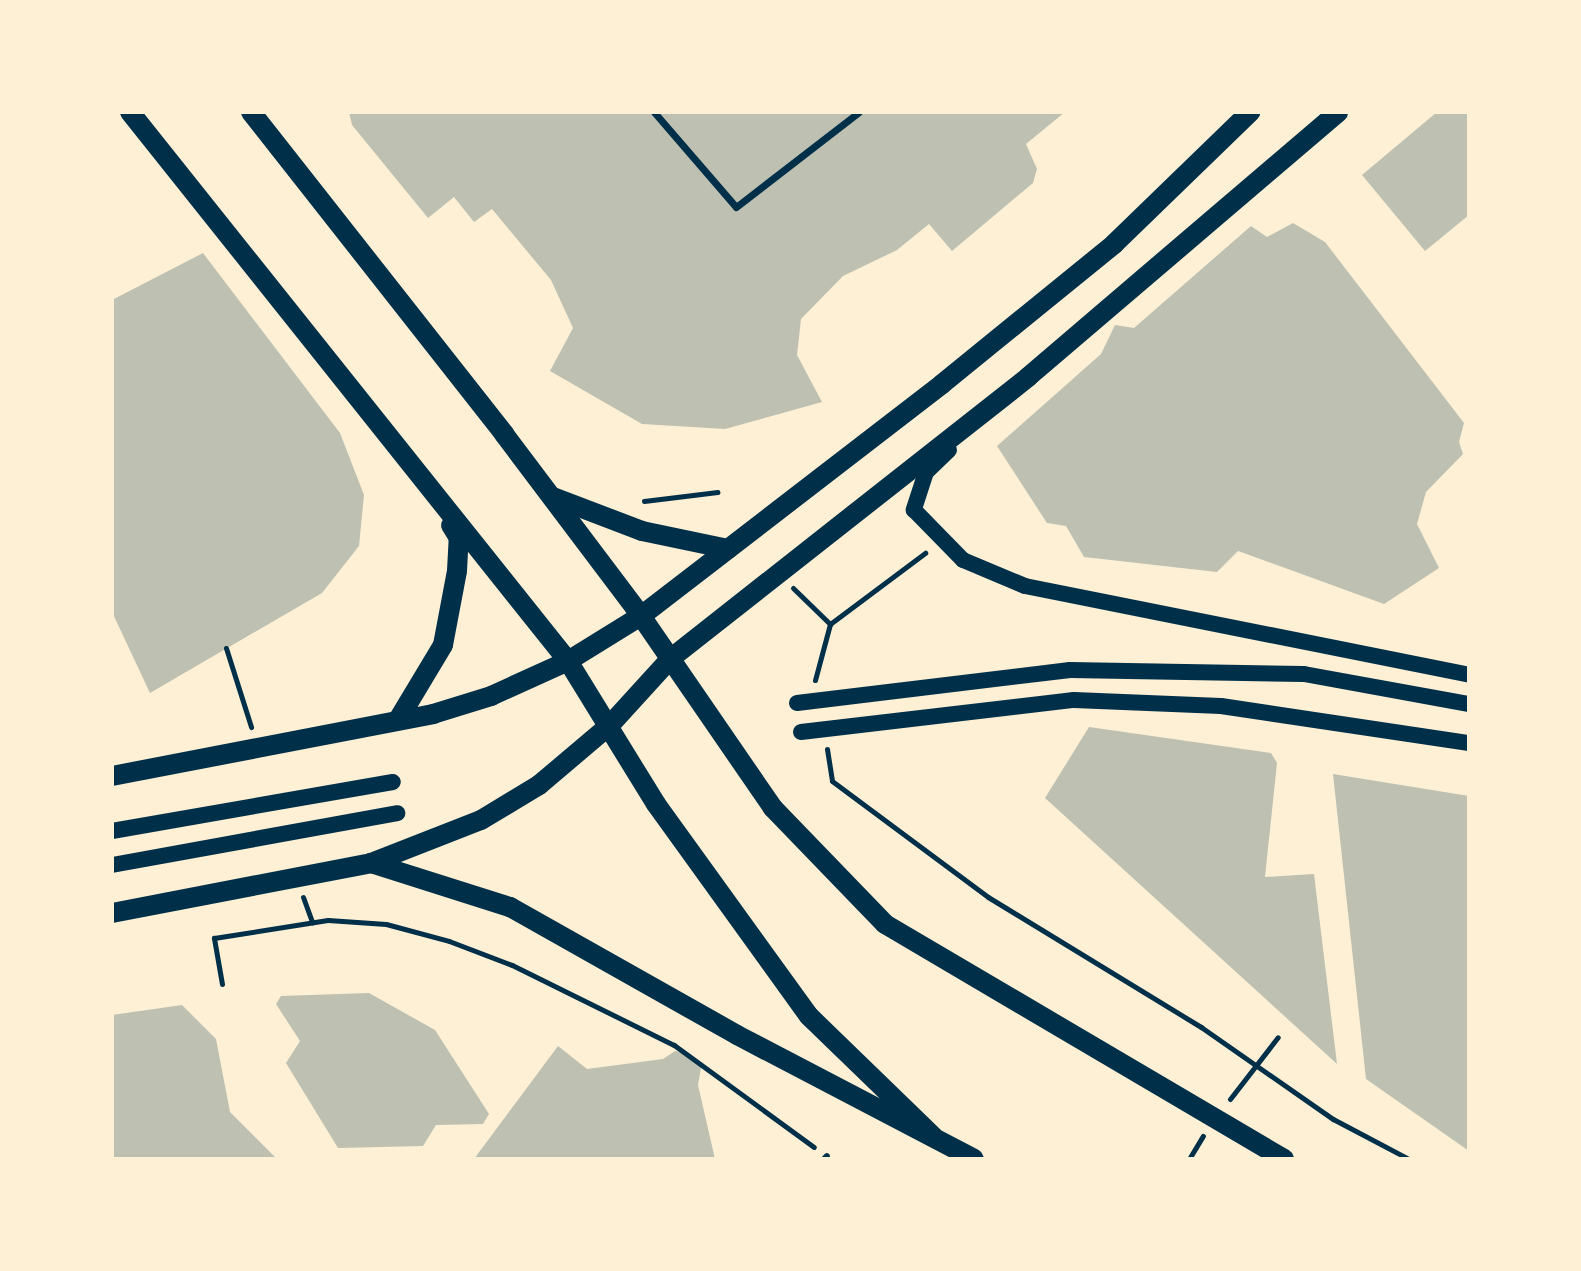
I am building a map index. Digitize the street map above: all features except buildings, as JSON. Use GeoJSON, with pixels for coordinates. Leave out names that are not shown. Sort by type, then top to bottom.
{"type":"FeatureCollection","features":[{"type":"Feature","properties":{"kind":"main road"},"geometry":{"type":"LineString","coordinates":[[130,112],[568,661],[656,804],[809,1016],[933,1136]]}},
{"type":"Feature","properties":{"kind":"main road"},"geometry":{"type":"LineString","coordinates":[[112,776],[398,720],[491,696],[568,661],[641,616],[1114,244],[1250,112]]}},
{"type":"Feature","properties":{"kind":"main road"},"geometry":{"type":"LineString","coordinates":[[112,913],[371,863],[481,820],[539,785],[610,725],[670,659],[1028,377],[1338,112]]}},
{"type":"Feature","properties":{"kind":"main road"},"geometry":{"type":"LineString","coordinates":[[255,113],[641,616],[773,808],[885,924],[1284,1159]]}},
{"type":"Feature","properties":{"kind":"main road"},"geometry":{"type":"LineString","coordinates":[[1028,377],[926,472],[914,510],[963,560],[1025,586],[1469,675]]}},
{"type":"Feature","properties":{"kind":"main road"},"geometry":{"type":"LineString","coordinates":[[550,495],[642,531],[728,549]]}},
{"type":"Feature","properties":{"kind":"main road"},"geometry":{"type":"LineString","coordinates":[[398,720],[443,645],[451,614],[459,538],[437,500]]}},
{"type":"Feature","properties":{"kind":"main road"},"geometry":{"type":"LineString","coordinates":[[797,703],[1070,670],[1304,674],[1469,704]]}},
{"type":"Feature","properties":{"kind":"main road"},"geometry":{"type":"LineString","coordinates":[[801,732],[1074,700],[1221,706],[1469,743]]}},
{"type":"Feature","properties":{"kind":"main road"},"geometry":{"type":"LineString","coordinates":[[112,831],[393,782]]}},
{"type":"Feature","properties":{"kind":"main road"},"geometry":{"type":"LineString","coordinates":[[112,865],[397,813]]}},
{"type":"Feature","properties":{"kind":"main road"},"geometry":{"type":"LineString","coordinates":[[371,863],[510,907],[737,1035],[974,1159]]}},
{"type":"Feature","properties":{"kind":"street"},"geometry":{"type":"LineString","coordinates":[[654,112],[736,207],[859,112]]}},
{"type":"Feature","properties":{"kind":"path"},"geometry":{"type":"LineString","coordinates":[[644,501],[717,492]]}},
{"type":"Feature","properties":{"kind":"path"},"geometry":{"type":"LineString","coordinates":[[814,674],[830,624],[943,539]]}},
{"type":"Feature","properties":{"kind":"path"},"geometry":{"type":"LineString","coordinates":[[778,573],[830,624]]}},
{"type":"Feature","properties":{"kind":"path"},"geometry":{"type":"LineString","coordinates":[[226,648],[251,725]]}},
{"type":"Feature","properties":{"kind":"path"},"geometry":{"type":"LineString","coordinates":[[832,781],[988,897],[1201,1027],[1333,1119],[1409,1159]]}},
{"type":"Feature","properties":{"kind":"path"},"geometry":{"type":"LineString","coordinates":[[222,984],[214,938],[328,920],[386,924],[449,941],[512,965],[674,1045],[826,1157]]}},
{"type":"Feature","properties":{"kind":"path"},"geometry":{"type":"LineString","coordinates":[[1201,1027],[1255,1066]]}}]}
